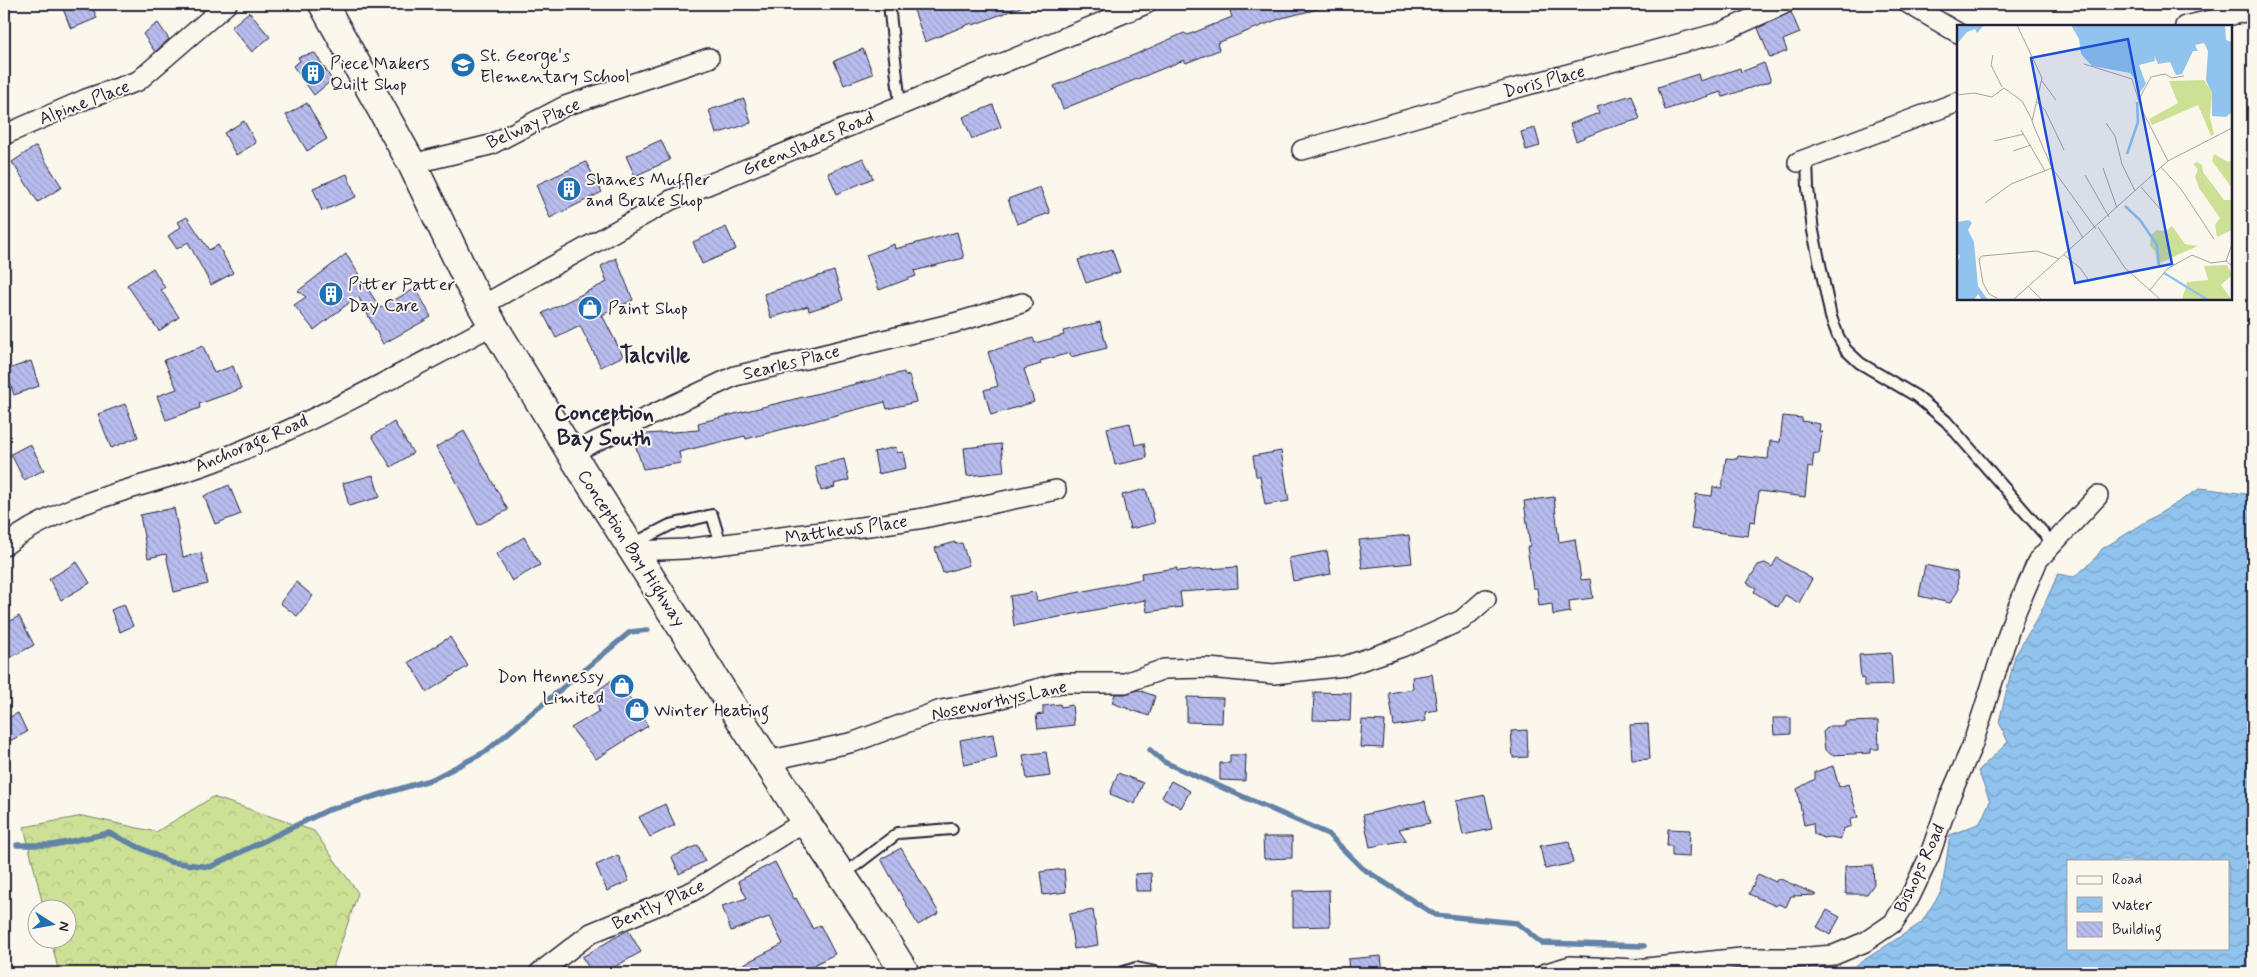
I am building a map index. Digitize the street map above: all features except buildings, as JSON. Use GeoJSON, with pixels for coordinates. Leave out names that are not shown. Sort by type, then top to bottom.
{"type":"FeatureCollection","features":[{"type":"Feature","properties":{"kind":"main road","name":"Conception Bay Highway"},"geometry":{"type":"LineString","coordinates":[[323,4],[412,164],[470,284],[488,315],[631,548],[805,821],[905,973]]}},
{"type":"Feature","properties":{"kind":"street","name":"Alpine Place"},"geometry":{"type":"LineString","coordinates":[[4,134],[86,99],[138,81],[227,4]]}},
{"type":"Feature","properties":{"kind":"street","name":"Greenslades Road"},"geometry":{"type":"LineString","coordinates":[[488,315],[671,200],[1146,4]]}},
{"type":"Feature","properties":{"kind":"street","name":"Doris Place"},"geometry":{"type":"LineString","coordinates":[[1302,150],[1513,89],[1722,32],[1784,4]]}},
{"type":"Feature","properties":{"kind":"street"},"geometry":{"type":"LineString","coordinates":[[1909,4],[1957,32]]}},
{"type":"Feature","properties":{"kind":"street"},"geometry":{"type":"LineString","coordinates":[[2189,25],[2253,10]]}},
{"type":"Feature","properties":{"kind":"street","name":"Belway Place"},"geometry":{"type":"LineString","coordinates":[[412,164],[490,145],[565,106],[709,58]]}},
{"type":"Feature","properties":{"kind":"street"},"geometry":{"type":"LineString","coordinates":[[1803,161],[1957,102]]}},
{"type":"Feature","properties":{"kind":"street","name":"Searles Place"},"geometry":{"type":"LineString","coordinates":[[571,453],[735,376],[954,323],[1022,303]]}},
{"type":"Feature","properties":{"kind":"street","name":"Anchorage Road"},"geometry":{"type":"LineString","coordinates":[[4,546],[50,516],[219,460],[268,440],[488,315]]}},
{"type":"Feature","properties":{"kind":"street","name":"Matthews Place"},"geometry":{"type":"LineString","coordinates":[[631,548],[721,545],[924,518],[1056,490]]}},
{"type":"Feature","properties":{"kind":"street","name":"Bishops Road"},"geometry":{"type":"LineString","coordinates":[[1546,973],[1570,966],[1657,970],[1741,958],[1795,958],[1834,955],[1865,942],[1893,923],[1910,897],[1929,856],[1972,746],[2014,616],[2038,560],[2098,496]]}},
{"type":"Feature","properties":{"kind":"street","name":"Noseworthys Lane"},"geometry":{"type":"LineString","coordinates":[[767,761],[854,742],[941,710],[990,701],[1060,683],[1125,683],[1164,669],[1208,668],[1274,674],[1345,666],[1402,647],[1462,620],[1486,599]]}},
{"type":"Feature","properties":{"kind":"street","name":"Bently Place"},"geometry":{"type":"LineString","coordinates":[[539,973],[591,933],[693,892],[805,821]]}},
{"type":"Feature","properties":{"kind":"lane"},"geometry":{"type":"LineString","coordinates":[[889,4],[900,105]]}},
{"type":"Feature","properties":{"kind":"lane"},"geometry":{"type":"LineString","coordinates":[[1803,161],[1813,231],[1831,317],[1846,350],[1860,363],[1932,408],[1946,421],[2053,544]]}},
{"type":"Feature","properties":{"kind":"lane"},"geometry":{"type":"LineString","coordinates":[[631,548],[670,525],[712,515],[721,545]]}},
{"type":"Feature","properties":{"kind":"lane"},"geometry":{"type":"LineString","coordinates":[[842,875],[898,833],[952,829]]}},
{"type":"Feature","properties":{"kind":"lane"},"geometry":{"type":"LineString","coordinates":[[1121,973],[1136,968],[1160,973]]}},
{"type":"Feature","properties":{"kind":"green space"},"geometry":{"type":"Polygon","coordinates":[[[213,797],[314,831],[358,893],[331,973],[59,973],[53,950],[78,950],[78,900],[42,900],[24,827],[83,816],[156,832],[213,797]]]}},
{"type":"Feature","properties":{"kind":"water"},"geometry":{"type":"Polygon","coordinates":[[[2201,488],[2253,495],[2253,973],[1761,973],[1855,966],[1921,923],[1942,890],[1950,835],[1980,823],[1990,801],[1978,771],[2008,742],[1999,722],[2015,656],[2041,612],[2058,574],[2074,577],[2093,561],[2102,549],[2201,488]]]}},
{"type":"Feature","properties":{"kind":"waterway"},"geometry":{"type":"LineString","coordinates":[[17,845],[53,845],[109,833],[170,862],[210,867],[328,810],[433,779],[485,752],[630,632],[648,630]]}},
{"type":"Feature","properties":{"kind":"waterway"},"geometry":{"type":"LineString","coordinates":[[1150,750],[1164,762],[1328,834],[1362,868],[1435,915],[1517,923],[1542,943],[1644,946]]}},
{"type":"Feature","properties":{"kind":"place","name":"St. George's Elementary School"},"geometry":{"type":"Point","coordinates":[463,65]}},
{"type":"Feature","properties":{"kind":"place","name":"Piece Makers Quilt Shop"},"geometry":{"type":"Point","coordinates":[313,73]}},
{"type":"Feature","properties":{"kind":"place","name":"Shanes Muffler and Brake Shop"},"geometry":{"type":"Point","coordinates":[569,189]}},
{"type":"Feature","properties":{"kind":"place","name":"Pitter Patter Day Care"},"geometry":{"type":"Point","coordinates":[331,294]}},
{"type":"Feature","properties":{"kind":"place","name":"Paint Shop"},"geometry":{"type":"Point","coordinates":[590,308]}},
{"type":"Feature","properties":{"kind":"place","name":"Don Hennessy Limited"},"geometry":{"type":"Point","coordinates":[622,686]}},
{"type":"Feature","properties":{"kind":"place","name":"Winter Heating"},"geometry":{"type":"Point","coordinates":[637,710]}},
{"type":"Feature","properties":{"kind":"district","name":"Talcville"},"geometry":{"type":"Point","coordinates":[655,354]}},
{"type":"Feature","properties":{"kind":"district","name":"Conception Bay South"},"geometry":{"type":"Point","coordinates":[604,425]}}]}
